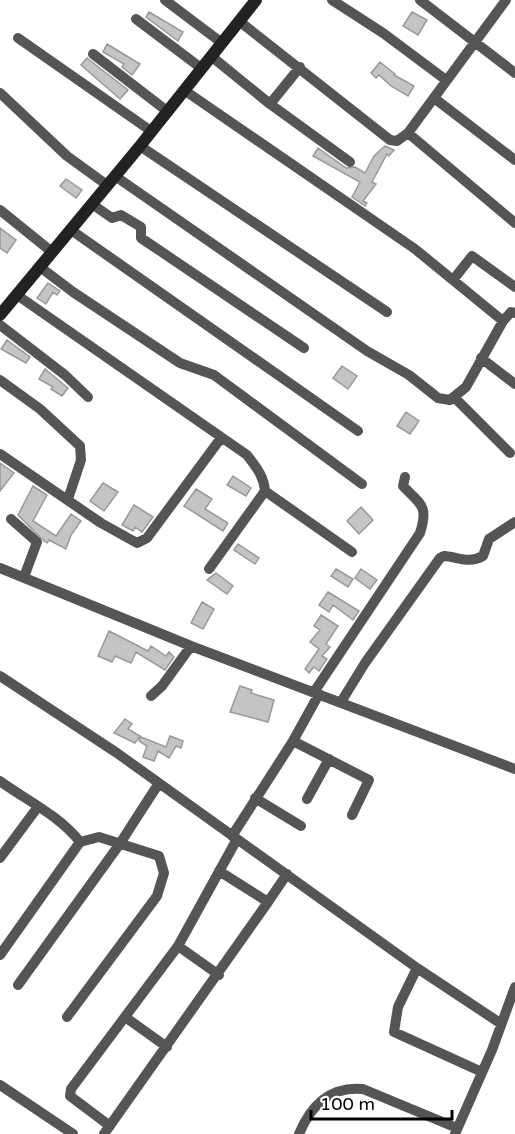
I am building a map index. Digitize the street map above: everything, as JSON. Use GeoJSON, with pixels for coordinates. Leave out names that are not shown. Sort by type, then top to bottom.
{"type":"FeatureCollection","features":[{"type":"Feature","properties":{"kind":"main road"},"geometry":{"type":"LineString","coordinates":[[1,312],[140,146],[256,0]]}},
{"type":"Feature","properties":{"kind":"street"},"geometry":{"type":"LineString","coordinates":[[165,0],[222,43]]}},
{"type":"Feature","properties":{"kind":"street"},"geometry":{"type":"LineString","coordinates":[[332,0],[383,33],[446,80]]}},
{"type":"Feature","properties":{"kind":"street"},"geometry":{"type":"LineString","coordinates":[[420,0],[515,73]]}},
{"type":"Feature","properties":{"kind":"street"},"geometry":{"type":"LineString","coordinates":[[239,21],[390,140],[397,141],[408,133],[446,80],[476,44],[506,0]]}},
{"type":"Feature","properties":{"kind":"street"},"geometry":{"type":"LineString","coordinates":[[136,20],[201,68]]}},
{"type":"Feature","properties":{"kind":"street"},"geometry":{"type":"LineString","coordinates":[[18,38],[151,131]]}},
{"type":"Feature","properties":{"kind":"street"},"geometry":{"type":"LineString","coordinates":[[93,54],[167,111]]}},
{"type":"Feature","properties":{"kind":"street"},"geometry":{"type":"LineString","coordinates":[[212,56],[270,104],[350,162]]}},
{"type":"Feature","properties":{"kind":"street"},"geometry":{"type":"LineString","coordinates":[[270,104],[300,68]]}},
{"type":"Feature","properties":{"kind":"street"},"geometry":{"type":"LineString","coordinates":[[184,90],[415,249],[503,321]]}},
{"type":"Feature","properties":{"kind":"street"},"geometry":{"type":"LineString","coordinates":[[0,93],[67,156],[111,181],[367,351],[409,375],[445,401],[454,398],[466,387],[503,321],[511,312],[515,313]]}},
{"type":"Feature","properties":{"kind":"street"},"geometry":{"type":"LineString","coordinates":[[434,98],[515,160]]}},
{"type":"Feature","properties":{"kind":"street"},"geometry":{"type":"LineString","coordinates":[[408,133],[515,224]]}},
{"type":"Feature","properties":{"kind":"street"},"geometry":{"type":"LineString","coordinates":[[140,146],[387,312]]}},
{"type":"Feature","properties":{"kind":"street"},"geometry":{"type":"LineString","coordinates":[[92,204],[112,218],[121,215],[136,222],[141,227],[141,238],[304,348]]}},
{"type":"Feature","properties":{"kind":"street"},"geometry":{"type":"LineString","coordinates":[[0,210],[52,252]]}},
{"type":"Feature","properties":{"kind":"street"},"geometry":{"type":"LineString","coordinates":[[71,230],[358,431]]}},
{"type":"Feature","properties":{"kind":"street"},"geometry":{"type":"LineString","coordinates":[[453,280],[472,256],[515,287]]}},
{"type":"Feature","properties":{"kind":"street"},"geometry":{"type":"LineString","coordinates":[[40,267],[180,363],[214,375],[362,484]]}},
{"type":"Feature","properties":{"kind":"street"},"geometry":{"type":"LineString","coordinates":[[17,295],[247,456],[256,466],[264,478],[265,491],[209,569]]}},
{"type":"Feature","properties":{"kind":"street"},"geometry":{"type":"LineString","coordinates":[[0,325],[65,375],[88,397]]}},
{"type":"Feature","properties":{"kind":"street"},"geometry":{"type":"LineString","coordinates":[[481,358],[515,384]]}},
{"type":"Feature","properties":{"kind":"street"},"geometry":{"type":"LineString","coordinates":[[0,380],[40,409],[80,446],[81,460],[68,499]]}},
{"type":"Feature","properties":{"kind":"street"},"geometry":{"type":"LineString","coordinates":[[454,398],[510,453]]}},
{"type":"Feature","properties":{"kind":"street"},"geometry":{"type":"LineString","coordinates":[[0,454],[128,540],[136,543],[144,541],[221,438]]}},
{"type":"Feature","properties":{"kind":"street"},"geometry":{"type":"LineString","coordinates":[[286,874],[219,975],[107,1130],[70,1096],[70,1089],[178,946],[255,798],[293,741],[316,693],[420,533],[423,508],[421,501],[403,486],[405,477]]}},
{"type":"Feature","properties":{"kind":"street"},"geometry":{"type":"LineString","coordinates":[[265,491],[351,552]]}},
{"type":"Feature","properties":{"kind":"street"},"geometry":{"type":"LineString","coordinates":[[11,519],[37,542],[24,577]]}},
{"type":"Feature","properties":{"kind":"street"},"geometry":{"type":"LineString","coordinates":[[341,702],[365,663],[440,558],[444,556],[468,562],[477,559],[483,556],[489,539],[515,522]]}},
{"type":"Feature","properties":{"kind":"street"},"geometry":{"type":"LineString","coordinates":[[0,568],[191,646],[515,769]]}},
{"type":"Feature","properties":{"kind":"street"},"geometry":{"type":"LineString","coordinates":[[151,696],[162,686],[191,646]]}},
{"type":"Feature","properties":{"kind":"street"},"geometry":{"type":"LineString","coordinates":[[0,676],[159,783],[417,968],[500,1023]]}},
{"type":"Feature","properties":{"kind":"street"},"geometry":{"type":"LineString","coordinates":[[293,741],[369,780],[352,815]]}},
{"type":"Feature","properties":{"kind":"street"},"geometry":{"type":"LineString","coordinates":[[307,799],[329,759]]}},
{"type":"Feature","properties":{"kind":"street"},"geometry":{"type":"LineString","coordinates":[[0,781],[71,830],[80,842]]}},
{"type":"Feature","properties":{"kind":"street"},"geometry":{"type":"LineString","coordinates":[[18,985],[119,845],[159,783]]}},
{"type":"Feature","properties":{"kind":"street"},"geometry":{"type":"LineString","coordinates":[[255,798],[301,826]]}},
{"type":"Feature","properties":{"kind":"street"},"geometry":{"type":"LineString","coordinates":[[0,858],[37,808]]}},
{"type":"Feature","properties":{"kind":"street"},"geometry":{"type":"LineString","coordinates":[[0,955],[80,842],[99,837],[159,856],[164,866],[161,889],[67,1017]]}},
{"type":"Feature","properties":{"kind":"street"},"geometry":{"type":"LineString","coordinates":[[219,871],[268,902]]}},
{"type":"Feature","properties":{"kind":"street"},"geometry":{"type":"LineString","coordinates":[[178,946],[219,975]]}},
{"type":"Feature","properties":{"kind":"street"},"geometry":{"type":"LineString","coordinates":[[417,968],[398,1007],[394,1032],[482,1072]]}},
{"type":"Feature","properties":{"kind":"street"},"geometry":{"type":"LineString","coordinates":[[299,1134],[308,1114],[320,1100],[347,1088],[363,1089],[456,1131],[515,987]]}},
{"type":"Feature","properties":{"kind":"street"},"geometry":{"type":"LineString","coordinates":[[125,1017],[167,1047]]}},
{"type":"Feature","properties":{"kind":"street"},"geometry":{"type":"LineString","coordinates":[[0,1085],[74,1134]]}},
{"type":"Feature","properties":{"kind":"building"},"geometry":{"type":"Polygon","coordinates":[[[149,12],[183,32],[178,41],[146,17],[149,12]]]}},
{"type":"Feature","properties":{"kind":"building"},"geometry":{"type":"Polygon","coordinates":[[[412,12],[427,20],[418,35],[403,26],[412,12]]]}},
{"type":"Feature","properties":{"kind":"building"},"geometry":{"type":"Polygon","coordinates":[[[107,44],[140,64],[132,75],[122,67],[124,64],[103,52],[107,44]]]}},
{"type":"Feature","properties":{"kind":"building"},"geometry":{"type":"Polygon","coordinates":[[[87,58],[128,90],[120,99],[81,65],[87,58]]]}},
{"type":"Feature","properties":{"kind":"building"},"geometry":{"type":"Polygon","coordinates":[[[380,62],[394,75],[414,86],[408,96],[391,86],[379,75],[376,78],[371,73],[380,62]]]}},
{"type":"Feature","properties":{"kind":"building"},"geometry":{"type":"Polygon","coordinates":[[[385,146],[394,150],[389,156],[387,154],[372,182],[376,184],[363,201],[367,203],[365,206],[352,197],[360,182],[313,156],[318,148],[346,168],[355,167],[365,173],[374,156],[385,146]]]}},
{"type":"Feature","properties":{"kind":"building"},"geometry":{"type":"Polygon","coordinates":[[[66,179],[82,190],[76,198],[60,186],[66,179]]]}},
{"type":"Feature","properties":{"kind":"building"},"geometry":{"type":"Polygon","coordinates":[[[0,228],[16,240],[7,253],[0,248],[0,228]]]}},
{"type":"Feature","properties":{"kind":"building"},"geometry":{"type":"Polygon","coordinates":[[[48,283],[60,291],[57,295],[53,292],[46,304],[37,298],[48,283]]]}},
{"type":"Feature","properties":{"kind":"building"},"geometry":{"type":"Polygon","coordinates":[[[7,340],[30,357],[26,363],[1,349],[7,340]]]}},
{"type":"Feature","properties":{"kind":"building"},"geometry":{"type":"Polygon","coordinates":[[[342,366],[357,376],[348,389],[333,378],[342,366]]]}},
{"type":"Feature","properties":{"kind":"building"},"geometry":{"type":"Polygon","coordinates":[[[45,369],[68,388],[62,396],[51,389],[53,387],[39,379],[45,369]]]}},
{"type":"Feature","properties":{"kind":"building"},"geometry":{"type":"Polygon","coordinates":[[[406,412],[419,421],[410,434],[397,426],[406,412]]]}},
{"type":"Feature","properties":{"kind":"building"},"geometry":{"type":"Polygon","coordinates":[[[0,463],[14,473],[0,491],[0,463]]]}},
{"type":"Feature","properties":{"kind":"building"},"geometry":{"type":"Polygon","coordinates":[[[233,476],[251,488],[246,496],[227,485],[233,476]]]}},
{"type":"Feature","properties":{"kind":"building"},"geometry":{"type":"Polygon","coordinates":[[[103,483],[118,492],[104,511],[90,501],[103,483]]]}},
{"type":"Feature","properties":{"kind":"building"},"geometry":{"type":"Polygon","coordinates":[[[33,486],[47,495],[33,521],[56,536],[71,514],[81,521],[71,535],[66,549],[49,540],[47,543],[44,541],[18,515],[33,486]]]}},
{"type":"Feature","properties":{"kind":"building"},"geometry":{"type":"Polygon","coordinates":[[[196,489],[212,499],[205,509],[228,523],[223,531],[184,506],[196,489]]]}},
{"type":"Feature","properties":{"kind":"building"},"geometry":{"type":"Polygon","coordinates":[[[134,505],[153,517],[142,532],[135,527],[133,531],[122,525],[134,505]]]}},
{"type":"Feature","properties":{"kind":"building"},"geometry":{"type":"Polygon","coordinates":[[[361,507],[373,520],[359,534],[347,521],[361,507]]]}},
{"type":"Feature","properties":{"kind":"building"},"geometry":{"type":"Polygon","coordinates":[[[238,544],[259,558],[255,564],[234,550],[238,544]]]}},
{"type":"Feature","properties":{"kind":"building"},"geometry":{"type":"Polygon","coordinates":[[[336,569],[353,579],[348,587],[331,576],[336,569]]]}},
{"type":"Feature","properties":{"kind":"building"},"geometry":{"type":"Polygon","coordinates":[[[361,569],[377,580],[370,589],[355,578],[361,569]]]}},
{"type":"Feature","properties":{"kind":"building"},"geometry":{"type":"Polygon","coordinates":[[[216,573],[233,586],[227,594],[207,580],[216,573]]]}},
{"type":"Feature","properties":{"kind":"building"},"geometry":{"type":"Polygon","coordinates":[[[328,592],[359,611],[353,620],[333,605],[329,612],[319,605],[328,592]]]}},
{"type":"Feature","properties":{"kind":"building"},"geometry":{"type":"Polygon","coordinates":[[[202,602],[214,609],[203,629],[191,623],[202,602]]]}},
{"type":"Feature","properties":{"kind":"building"},"geometry":{"type":"Polygon","coordinates":[[[321,615],[338,626],[326,644],[330,647],[322,656],[327,659],[319,671],[314,667],[309,673],[305,669],[319,649],[310,642],[320,630],[314,626],[321,615]]]}},
{"type":"Feature","properties":{"kind":"building"},"geometry":{"type":"Polygon","coordinates":[[[109,631],[148,651],[151,646],[166,656],[169,652],[174,657],[165,670],[136,652],[131,663],[115,656],[112,662],[98,656],[109,631]]]}},
{"type":"Feature","properties":{"kind":"building"},"geometry":{"type":"Polygon","coordinates":[[[240,686],[252,690],[251,693],[274,700],[268,722],[230,712],[240,686]]]}},
{"type":"Feature","properties":{"kind":"building"},"geometry":{"type":"Polygon","coordinates":[[[125,719],[132,724],[128,729],[140,736],[135,743],[114,733],[125,719]]]}},
{"type":"Feature","properties":{"kind":"building"},"geometry":{"type":"Polygon","coordinates":[[[170,736],[183,741],[181,748],[176,746],[169,758],[158,751],[154,761],[143,757],[147,746],[139,741],[141,737],[166,747],[170,736]]]}}]}
